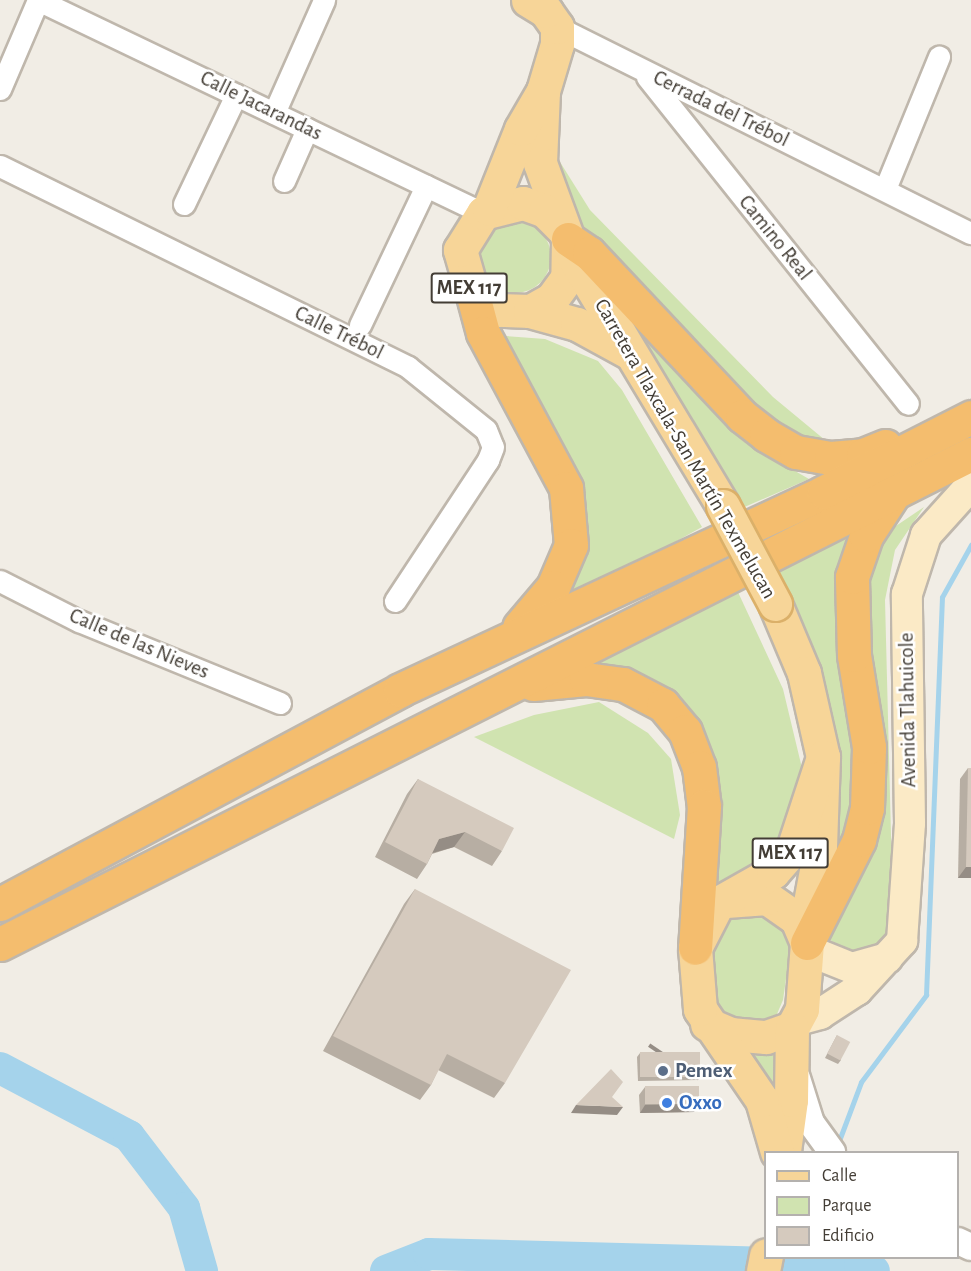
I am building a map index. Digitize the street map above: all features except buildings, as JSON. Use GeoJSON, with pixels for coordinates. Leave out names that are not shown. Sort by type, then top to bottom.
{"type":"FeatureCollection","features":[{"type":"Feature","properties":{"kind":"highway"},"geometry":{"type":"LineString","coordinates":[[567,240],[589,253],[742,416],[796,452],[863,455],[923,429],[970,417]]}},
{"type":"Feature","properties":{"kind":"highway"},"geometry":{"type":"LineString","coordinates":[[472,292],[483,333],[566,488],[571,544],[553,587],[526,622],[491,646]]}},
{"type":"Feature","properties":{"kind":"highway"},"geometry":{"type":"LineString","coordinates":[[1,903],[491,646],[824,492],[970,417]]}},
{"type":"Feature","properties":{"kind":"highway"},"geometry":{"type":"LineString","coordinates":[[0,944],[506,691],[971,454]]}},
{"type":"Feature","properties":{"kind":"highway"},"geometry":{"type":"LineString","coordinates":[[807,941],[866,816],[870,765],[854,655],[852,577],[866,536],[895,492]]}},
{"type":"Feature","properties":{"kind":"highway"},"geometry":{"type":"LineString","coordinates":[[506,691],[546,681],[604,681],[638,689],[675,717],[692,746],[704,806],[695,948]]}},
{"type":"Feature","properties":{"kind":"main road"},"geometry":{"type":"LineString","coordinates":[[532,1],[557,27]]}},
{"type":"Feature","properties":{"kind":"main road","name":"MEX 117"},"geometry":{"type":"LineString","coordinates":[[557,27],[543,91],[520,129],[486,211],[460,250],[472,292],[498,310],[530,311],[586,328],[634,356]]}},
{"type":"Feature","properties":{"kind":"main road","name":"Carretera Tlaxcala-San Martín Texmelucan"},"geometry":{"type":"LineString","coordinates":[[543,91],[540,163],[567,240],[723,506],[775,604],[804,673],[823,757],[819,849],[795,1024]]}},
{"type":"Feature","properties":{"kind":"main road","name":"MEX 117"},"geometry":{"type":"LineString","coordinates":[[486,211],[523,203],[545,212],[567,240],[561,289],[530,311]]}},
{"type":"Feature","properties":{"kind":"main road","name":"Avenida Tlahuicole"},"geometry":{"type":"LineString","coordinates":[[896,953],[906,923],[909,858],[907,594],[926,535],[971,485]]}},
{"type":"Feature","properties":{"kind":"main road","name":"MEX 117"},"geometry":{"type":"LineString","coordinates":[[777,1151],[769,1115],[753,1082],[707,1024],[696,993],[695,948],[710,912],[728,894],[773,872],[793,849],[823,757]]}},
{"type":"Feature","properties":{"kind":"main road","name":"MEX 117"},"geometry":{"type":"LineString","coordinates":[[710,912],[727,900],[758,896],[783,906],[807,941],[852,968],[874,965],[896,953]]}},
{"type":"Feature","properties":{"kind":"main road"},"geometry":{"type":"LineString","coordinates":[[707,1024],[754,1038],[795,1024],[839,1003],[896,953]]}},
{"type":"Feature","properties":{"kind":"main road","name":"MEX 117"},"geometry":{"type":"LineString","coordinates":[[783,1151],[795,1024]]}},
{"type":"Feature","properties":{"kind":"street"},"geometry":{"type":"LineString","coordinates":[[0,89],[38,0]]}},
{"type":"Feature","properties":{"kind":"street","name":"Calle Jacarandas"},"geometry":{"type":"LineString","coordinates":[[38,0],[426,186],[486,211]]}},
{"type":"Feature","properties":{"kind":"street"},"geometry":{"type":"LineString","coordinates":[[274,113],[324,0]]}},
{"type":"Feature","properties":{"kind":"street","name":"Cerrada del Trébol"},"geometry":{"type":"LineString","coordinates":[[557,27],[971,233]]}},
{"type":"Feature","properties":{"kind":"street"},"geometry":{"type":"LineString","coordinates":[[885,189],[939,57]]}},
{"type":"Feature","properties":{"kind":"street","name":"Camino Real"},"geometry":{"type":"LineString","coordinates":[[642,71],[908,404]]}},
{"type":"Feature","properties":{"kind":"street"},"geometry":{"type":"LineString","coordinates":[[184,204],[236,95]]}},
{"type":"Feature","properties":{"kind":"street"},"geometry":{"type":"LineString","coordinates":[[284,180],[307,129]]}},
{"type":"Feature","properties":{"kind":"street","name":"Calle Trébol"},"geometry":{"type":"LineString","coordinates":[[0,166],[408,367],[486,430],[493,447],[488,460],[395,601]]}},
{"type":"Feature","properties":{"kind":"street"},"geometry":{"type":"LineString","coordinates":[[360,325],[426,186]]}},
{"type":"Feature","properties":{"kind":"street","name":"Calle de las Nieves"},"geometry":{"type":"LineString","coordinates":[[0,581],[79,621],[280,702]]}},
{"type":"Feature","properties":{"kind":"street"},"geometry":{"type":"LineString","coordinates":[[793,1064],[806,1112],[831,1151]]}},
{"type":"Feature","properties":{"kind":"green space"},"geometry":{"type":"Polygon","coordinates":[[[555,154],[590,210],[773,397],[831,445],[803,440],[741,398],[578,227],[555,154]]]}},
{"type":"Feature","properties":{"kind":"green space"},"geometry":{"type":"Polygon","coordinates":[[[515,221],[535,227],[545,237],[551,257],[545,277],[535,287],[515,293],[495,287],[485,277],[479,257],[485,237],[495,227],[515,221]]]}},
{"type":"Feature","properties":{"kind":"green space"},"geometry":{"type":"Polygon","coordinates":[[[602,289],[743,441],[809,479],[733,512],[602,289]]]}},
{"type":"Feature","properties":{"kind":"green space"},"geometry":{"type":"Polygon","coordinates":[[[493,335],[545,339],[598,361],[622,390],[702,527],[559,606],[578,553],[493,335]]]}},
{"type":"Feature","properties":{"kind":"green space"},"geometry":{"type":"Polygon","coordinates":[[[924,507],[895,550],[885,600],[893,913],[892,932],[869,956],[841,951],[826,935],[866,848],[859,585],[887,532],[924,507]]]}},
{"type":"Feature","properties":{"kind":"green space"},"geometry":{"type":"Polygon","coordinates":[[[861,530],[864,797],[831,871],[775,572],[861,530]]]}},
{"type":"Feature","properties":{"kind":"green space"},"geometry":{"type":"Polygon","coordinates":[[[737,590],[783,689],[801,764],[800,803],[769,860],[713,890],[700,747],[593,663],[737,590]]]}},
{"type":"Feature","properties":{"kind":"green space"},"geometry":{"type":"Polygon","coordinates":[[[599,702],[648,733],[671,759],[680,815],[674,839],[474,737],[534,715],[599,702]]]}},
{"type":"Feature","properties":{"kind":"green space"},"geometry":{"type":"Polygon","coordinates":[[[741,913],[772,919],[782,927],[790,951],[783,1000],[777,1014],[759,1027],[714,1014],[706,963],[718,929],[741,913]]]}},
{"type":"Feature","properties":{"kind":"green space"},"geometry":{"type":"Polygon","coordinates":[[[789,1038],[780,1118],[744,1057],[771,1053],[789,1038]]]}},
{"type":"Feature","properties":{"kind":"waterway"},"geometry":{"type":"LineString","coordinates":[[837,1146],[861,1082],[926,995],[942,597],[971,545]]}},
{"type":"Feature","properties":{"kind":"waterway"},"geometry":{"type":"LineString","coordinates":[[0,1068],[129,1136],[184,1208],[202,1271]]}},
{"type":"Feature","properties":{"kind":"waterway"},"geometry":{"type":"LineString","coordinates":[[386,1271],[429,1254],[860,1265],[874,1271]]}},
{"type":"Feature","properties":{"kind":"waterway"},"geometry":{"type":"LineString","coordinates":[[792,1263],[794,1259]]}},
{"type":"Feature","properties":{"kind":"place","name":"Pemex"},"geometry":{"type":"Point","coordinates":[663,1071]}},
{"type":"Feature","properties":{"kind":"place","name":"Oxxo"},"geometry":{"type":"Point","coordinates":[667,1103]}}]}
